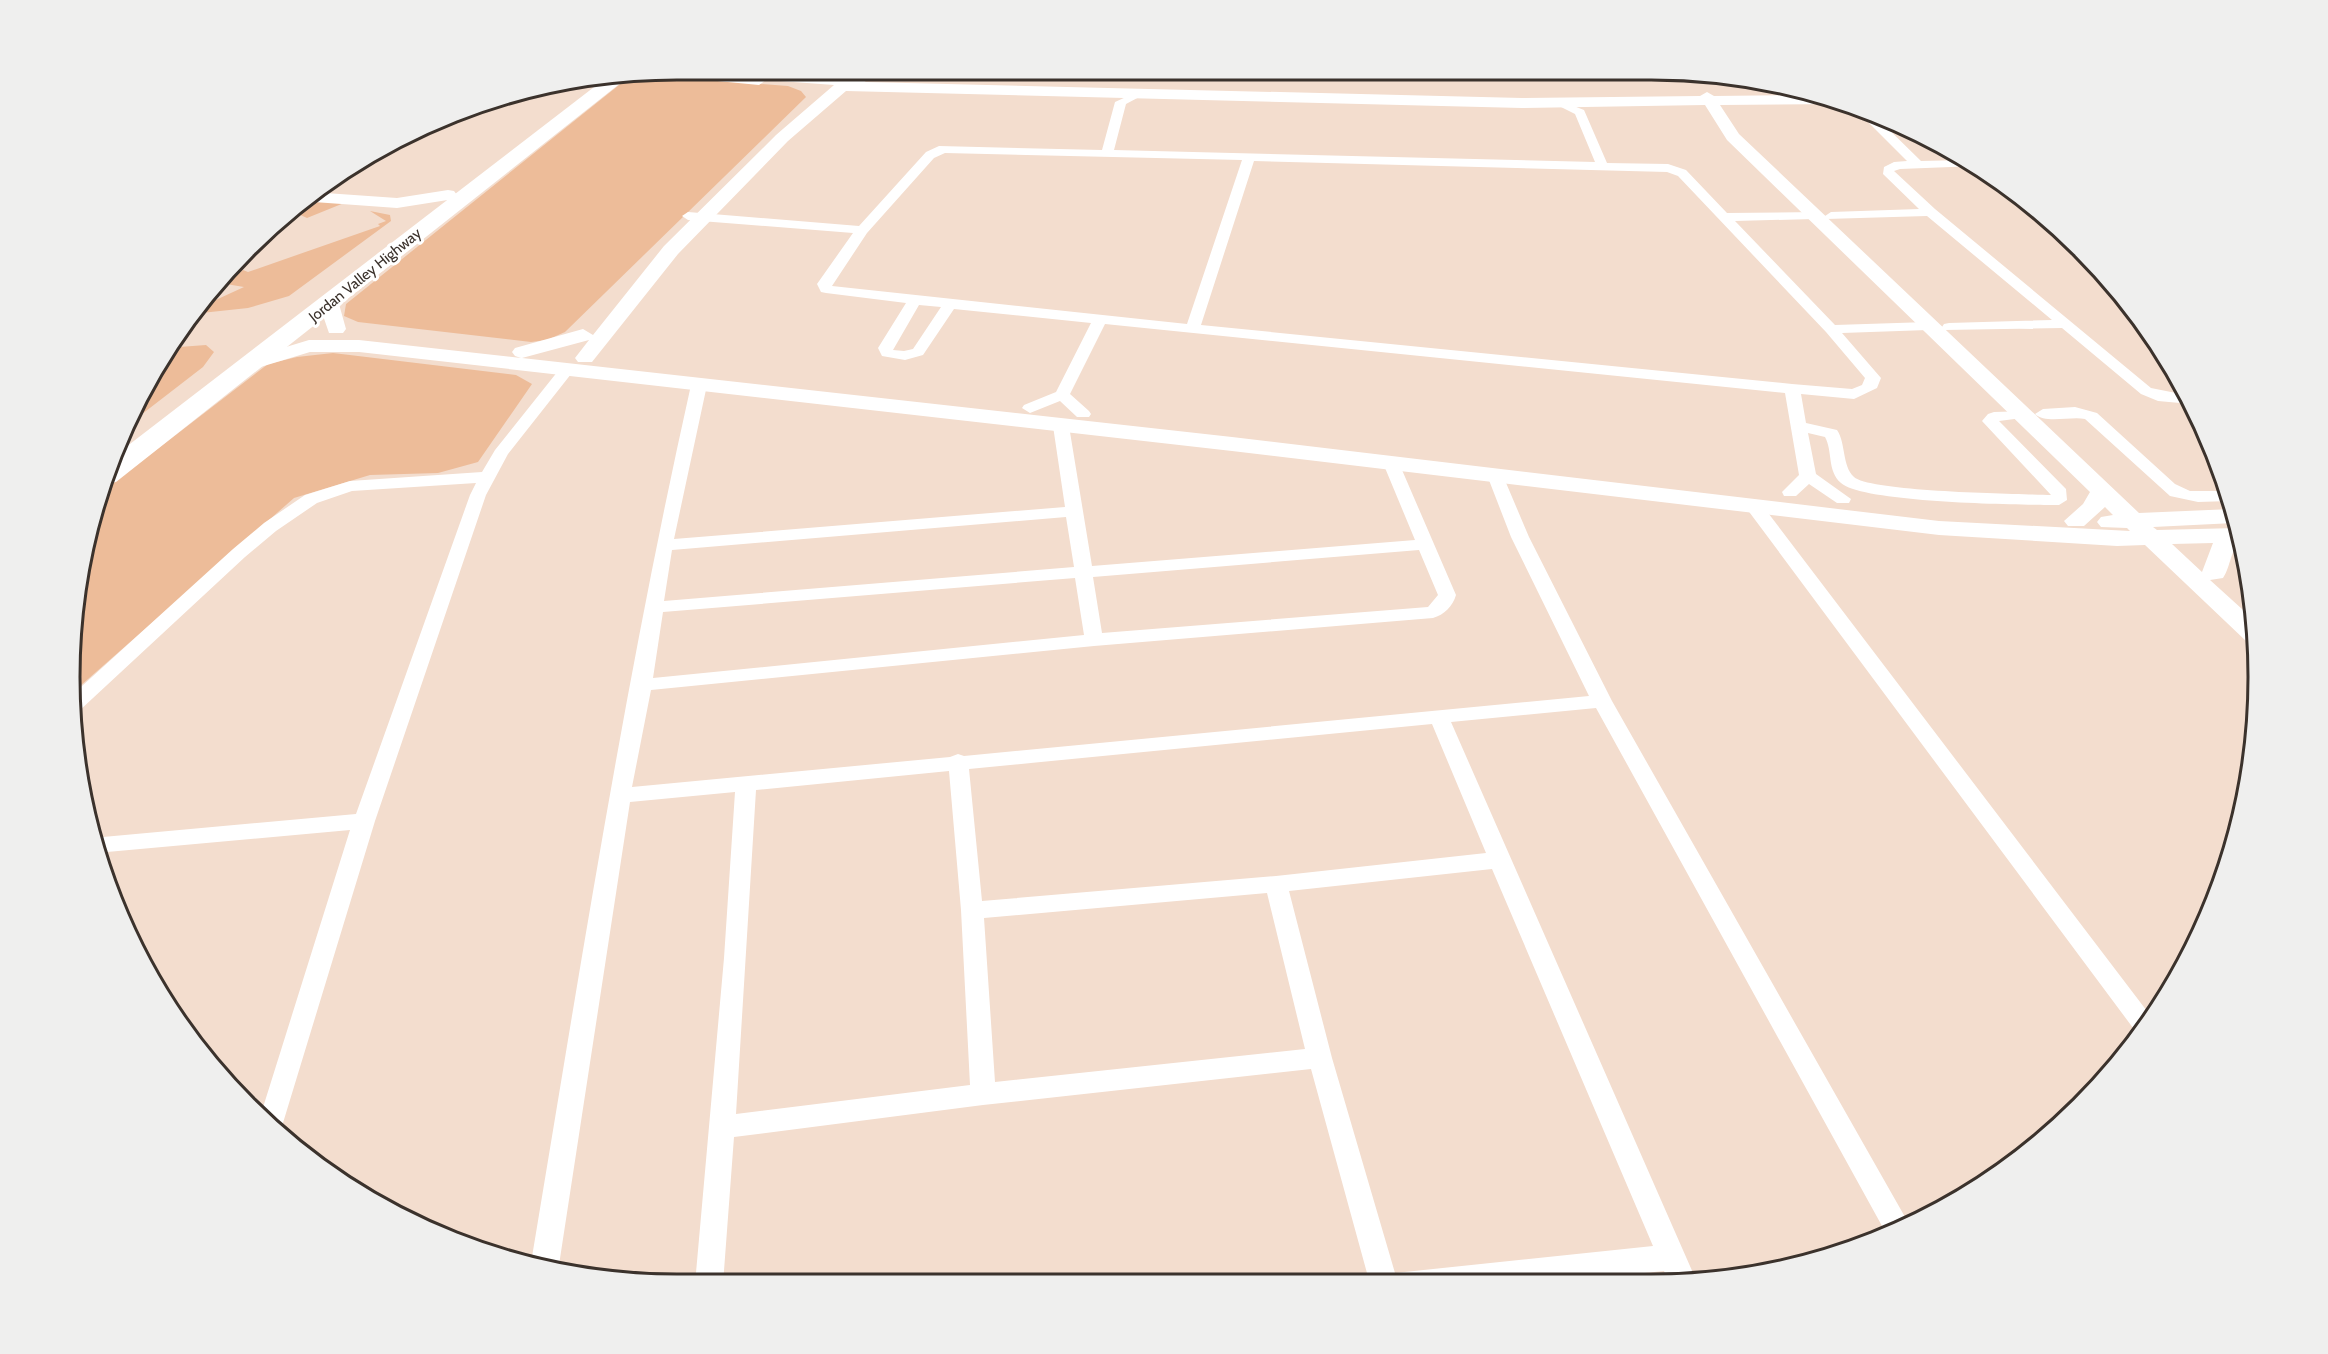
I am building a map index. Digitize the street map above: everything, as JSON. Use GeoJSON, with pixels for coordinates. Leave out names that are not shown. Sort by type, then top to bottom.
{"type":"FeatureCollection","features":[{"type":"Feature","properties":{"kind":"highway","name":"Jordan Valley Highway"},"geometry":{"type":"LineString","coordinates":[[118,467],[254,363],[278,333],[405,212],[448,195],[597,86]]}},
{"type":"Feature","properties":{"kind":"highway","name":"Jordan Valley Highway"},"geometry":{"type":"LineString","coordinates":[[130,436],[278,333],[329,304],[597,86]]}},
{"type":"Feature","properties":{"kind":"street"},"geometry":{"type":"LineString","coordinates":[[760,80],[797,83],[1719,103],[1803,99]]}},
{"type":"Feature","properties":{"kind":"street"},"geometry":{"type":"LineString","coordinates":[[801,80],[842,84],[1106,94],[1562,104],[1586,108],[1673,102],[1719,103],[1790,96]]}},
{"type":"Feature","properties":{"kind":"street"},"geometry":{"type":"LineString","coordinates":[[273,1117],[364,821],[486,477],[501,453],[645,262],[696,217],[767,139],[842,84]]}},
{"type":"Feature","properties":{"kind":"street"},"geometry":{"type":"LineString","coordinates":[[1106,94],[1121,102]]}},
{"type":"Feature","properties":{"kind":"street"},"geometry":{"type":"LineString","coordinates":[[1107,153],[1121,102],[1137,94]]}},
{"type":"Feature","properties":{"kind":"street"},"geometry":{"type":"LineString","coordinates":[[1719,103],[1733,137],[1823,215],[2033,414],[2154,530],[2246,624]]}},
{"type":"Feature","properties":{"kind":"street"},"geometry":{"type":"LineString","coordinates":[[1586,108],[1602,166]]}},
{"type":"Feature","properties":{"kind":"street"},"geometry":{"type":"LineString","coordinates":[[1874,123],[1917,164]]}},
{"type":"Feature","properties":{"kind":"street"},"geometry":{"type":"LineString","coordinates":[[943,149],[1249,157],[1676,170],[1831,329],[1872,378],[1869,388],[1854,394],[1792,389],[1193,327],[915,301],[829,290],[824,287],[862,230],[930,155],[943,149]]}},
{"type":"Feature","properties":{"kind":"street"},"geometry":{"type":"LineString","coordinates":[[1193,327],[1249,157]]}},
{"type":"Feature","properties":{"kind":"street"},"geometry":{"type":"LineString","coordinates":[[1957,164],[1917,164],[1892,167],[1889,174],[1930,212],[2146,391],[2158,396],[2179,399]]}},
{"type":"Feature","properties":{"kind":"street"},"geometry":{"type":"LineString","coordinates":[[320,198],[405,212]]}},
{"type":"Feature","properties":{"kind":"street"},"geometry":{"type":"LineString","coordinates":[[1724,217],[1930,212]]}},
{"type":"Feature","properties":{"kind":"street"},"geometry":{"type":"LineString","coordinates":[[696,217],[862,230]]}},
{"type":"Feature","properties":{"kind":"street"},"geometry":{"type":"LineString","coordinates":[[915,301],[885,348],[887,353],[905,356],[918,352],[950,304]]}},
{"type":"Feature","properties":{"kind":"street"},"geometry":{"type":"LineString","coordinates":[[329,304],[329,337]]}},
{"type":"Feature","properties":{"kind":"street"},"geometry":{"type":"LineString","coordinates":[[1030,408],[1062,395],[1100,319]]}},
{"type":"Feature","properties":{"kind":"street"},"geometry":{"type":"LineString","coordinates":[[1831,329],[2066,324]]}},
{"type":"Feature","properties":{"kind":"street"},"geometry":{"type":"LineString","coordinates":[[329,337],[522,352],[579,352],[699,385],[1061,426],[1262,441],[1790,492],[1998,516],[2076,521],[2132,510],[2196,518],[2229,527]]}},
{"type":"Feature","properties":{"kind":"street"},"geometry":{"type":"LineString","coordinates":[[254,363],[329,337],[579,352],[621,363],[1083,414],[1390,463],[1996,532],[2154,530],[2196,518]]}},
{"type":"Feature","properties":{"kind":"street"},"geometry":{"type":"LineString","coordinates":[[546,1260],[620,796],[642,685],[664,545],[699,385]]}},
{"type":"Feature","properties":{"kind":"street"},"geometry":{"type":"LineString","coordinates":[[1792,389],[1801,427],[1808,476],[1844,499]]}},
{"type":"Feature","properties":{"kind":"street"},"geometry":{"type":"LineString","coordinates":[[1062,395],[1083,414]]}},
{"type":"Feature","properties":{"kind":"street"},"geometry":{"type":"LineString","coordinates":[[1801,427],[1831,433],[1841,475],[1850,483],[1859,486],[1972,499],[2059,500],[2060,493],[1990,420],[1994,417],[2075,412],[2091,416],[2169,488],[2179,494],[2194,498],[2220,496]]}},
{"type":"Feature","properties":{"kind":"street"},"geometry":{"type":"LineString","coordinates":[[2033,414],[2102,491],[2132,510]]}},
{"type":"Feature","properties":{"kind":"street"},"geometry":{"type":"LineString","coordinates":[[1061,426],[1094,640]]}},
{"type":"Feature","properties":{"kind":"street"},"geometry":{"type":"LineString","coordinates":[[642,685],[1094,640],[1433,612],[1441,608],[1447,595],[1390,463]]}},
{"type":"Feature","properties":{"kind":"street"},"geometry":{"type":"LineString","coordinates":[[1495,475],[1521,537],[1602,701],[1894,1222]]}},
{"type":"Feature","properties":{"kind":"street"},"geometry":{"type":"LineString","coordinates":[[1790,492],[1808,476]]}},
{"type":"Feature","properties":{"kind":"street"},"geometry":{"type":"LineString","coordinates":[[81,698],[239,553],[270,527],[311,499],[350,486],[486,477]]}},
{"type":"Feature","properties":{"kind":"street"},"geometry":{"type":"LineString","coordinates":[[2076,521],[2093,508],[2102,491]]}},
{"type":"Feature","properties":{"kind":"street"},"geometry":{"type":"LineString","coordinates":[[1753,505],[1821,592],[2140,1020]]}},
{"type":"Feature","properties":{"kind":"street"},"geometry":{"type":"LineString","coordinates":[[664,545],[1074,511]]}},
{"type":"Feature","properties":{"kind":"street"},"geometry":{"type":"LineString","coordinates":[[2154,530],[2177,539],[2214,573],[2244,605]]}},
{"type":"Feature","properties":{"kind":"street"},"geometry":{"type":"LineString","coordinates":[[2177,539],[2230,530]]}},
{"type":"Feature","properties":{"kind":"street"},"geometry":{"type":"LineString","coordinates":[[2214,573],[2224,545],[2231,535]]}},
{"type":"Feature","properties":{"kind":"street"},"geometry":{"type":"LineString","coordinates":[[654,607],[1425,544]]}},
{"type":"Feature","properties":{"kind":"street"},"geometry":{"type":"LineString","coordinates":[[620,796],[958,761],[1602,701]]}},
{"type":"Feature","properties":{"kind":"street"},"geometry":{"type":"LineString","coordinates":[[1439,717],[1499,861],[1679,1273]]}},
{"type":"Feature","properties":{"kind":"street"},"geometry":{"type":"LineString","coordinates":[[958,761],[972,910],[983,1094]]}},
{"type":"Feature","properties":{"kind":"street"},"geometry":{"type":"LineString","coordinates":[[710,1274],[746,783]]}},
{"type":"Feature","properties":{"kind":"street"},"geometry":{"type":"LineString","coordinates":[[104,846],[364,821]]}},
{"type":"Feature","properties":{"kind":"street"},"geometry":{"type":"LineString","coordinates":[[972,910],[1276,884],[1499,861]]}},
{"type":"Feature","properties":{"kind":"street"},"geometry":{"type":"LineString","coordinates":[[1276,884],[1320,1058],[1381,1274]]}},
{"type":"Feature","properties":{"kind":"street"},"geometry":{"type":"LineString","coordinates":[[722,1127],[983,1094],[1320,1058]]}},
{"type":"Feature","properties":{"kind":"street"},"geometry":{"type":"LineString","coordinates":[[1501,1274],[1672,1257]]}},
{"type":"Feature","properties":{"kind":"shaded area"},"geometry":{"type":"Polygon","coordinates":[[[706,80],[788,86],[801,91],[806,97],[565,332],[547,340],[531,342],[358,322],[344,316],[346,304],[622,83],[706,80]]]}},
{"type":"Feature","properties":{"kind":"shaded area"},"geometry":{"type":"Polygon","coordinates":[[[316,201],[344,203],[307,218],[299,214],[316,201]]]}},
{"type":"Feature","properties":{"kind":"shaded area"},"geometry":{"type":"Polygon","coordinates":[[[370,211],[390,215],[391,221],[289,296],[248,308],[203,313],[213,301],[244,287],[227,284],[243,270],[248,272],[380,226],[378,224],[386,221],[370,211]]]}},
{"type":"Feature","properties":{"kind":"shaded area"},"geometry":{"type":"Polygon","coordinates":[[[206,345],[214,352],[203,367],[140,416],[160,378],[179,347],[206,345]]]}},
{"type":"Feature","properties":{"kind":"shaded area"},"geometry":{"type":"Polygon","coordinates":[[[333,353],[516,375],[532,384],[478,462],[438,473],[370,475],[294,498],[80,686],[81,638],[85,599],[91,560],[111,485],[268,364],[297,357],[333,353]]]}}]}
